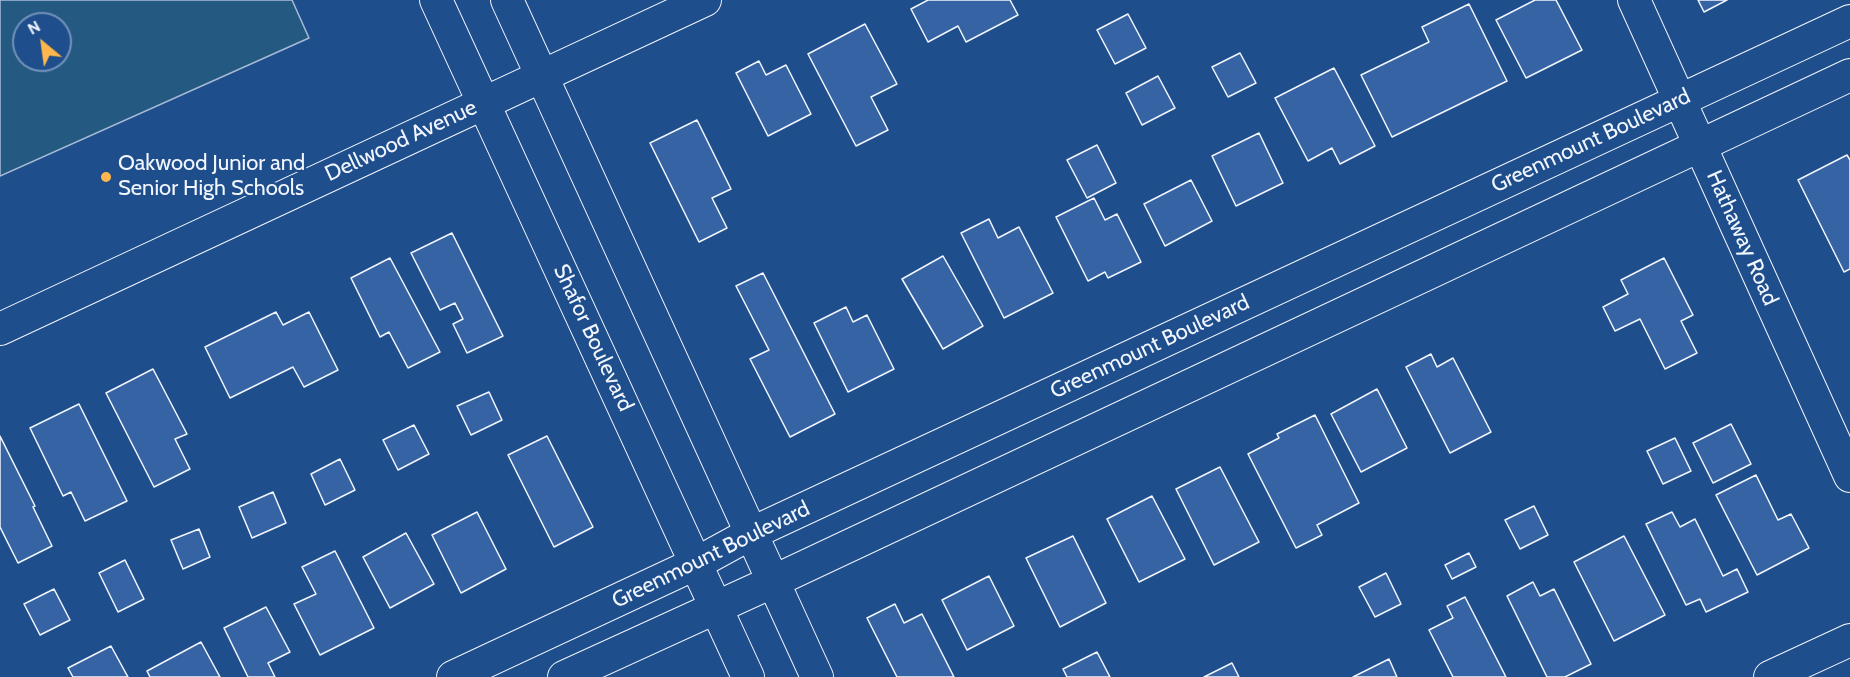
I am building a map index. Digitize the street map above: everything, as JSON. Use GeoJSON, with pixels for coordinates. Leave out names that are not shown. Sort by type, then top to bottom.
{"type":"FeatureCollection","features":[{"type":"Feature","properties":{"kind":"street","name":"Shafor Boulevard"},"geometry":{"type":"LineString","coordinates":[[436,0],[748,677]]}},
{"type":"Feature","properties":{"kind":"street"},"geometry":{"type":"LineString","coordinates":[[507,0],[817,677]]}},
{"type":"Feature","properties":{"kind":"street","name":"Dellwood Avenue"},"geometry":{"type":"LineString","coordinates":[[0,329],[705,0]]}},
{"type":"Feature","properties":{"kind":"street","name":"Hathaway Road"},"geometry":{"type":"LineString","coordinates":[[1634,0],[1850,476]]}},
{"type":"Feature","properties":{"kind":"street","name":"Greenmount Boulevard"},"geometry":{"type":"LineString","coordinates":[[453,677],[697,563],[750,534],[1850,21]]}},
{"type":"Feature","properties":{"kind":"street","name":"Greenmount Boulevard"},"geometry":{"type":"LineString","coordinates":[[564,677],[772,582],[1850,75]]}},
{"type":"Feature","properties":{"kind":"street"},"geometry":{"type":"LineString","coordinates":[[1770,677],[1850,640]]}},
{"type":"Feature","properties":{"kind":"shaded area"},"geometry":{"type":"Polygon","coordinates":[[[0,0],[292,0],[309,38],[0,176],[0,0]]]}},
{"type":"Feature","properties":{"kind":"building"},"geometry":{"type":"Polygon","coordinates":[[[928,0],[1010,0],[1018,15],[966,42],[958,26],[928,42],[911,9],[928,0]]]}},
{"type":"Feature","properties":{"kind":"building"},"geometry":{"type":"Polygon","coordinates":[[[1535,0],[1556,0],[1582,50],[1526,78],[1496,20],[1535,0]]]}},
{"type":"Feature","properties":{"kind":"building"},"geometry":{"type":"Polygon","coordinates":[[[1698,0],[1727,0],[1704,12],[1698,0]]]}},
{"type":"Feature","properties":{"kind":"building"},"geometry":{"type":"Polygon","coordinates":[[[1469,4],[1507,81],[1392,137],[1361,75],[1429,42],[1422,27],[1469,4]]]}},
{"type":"Feature","properties":{"kind":"building"},"geometry":{"type":"Polygon","coordinates":[[[1128,14],[1146,48],[1115,64],[1097,30],[1128,14]]]}},
{"type":"Feature","properties":{"kind":"building"},"geometry":{"type":"Polygon","coordinates":[[[865,24],[897,84],[871,97],[888,130],[856,146],[808,54],[865,24]]]}},
{"type":"Feature","properties":{"kind":"building"},"geometry":{"type":"Polygon","coordinates":[[[1240,53],[1256,83],[1228,97],[1212,67],[1240,53]]]}},
{"type":"Feature","properties":{"kind":"building"},"geometry":{"type":"Polygon","coordinates":[[[759,61],[766,75],[786,65],[811,114],[768,136],[736,73],[759,61]]]}},
{"type":"Feature","properties":{"kind":"building"},"geometry":{"type":"Polygon","coordinates":[[[1334,68],[1375,146],[1340,164],[1332,148],[1308,161],[1275,98],[1334,68]]]}},
{"type":"Feature","properties":{"kind":"building"},"geometry":{"type":"Polygon","coordinates":[[[1158,76],[1175,108],[1142,125],[1126,93],[1158,76]]]}},
{"type":"Feature","properties":{"kind":"building"},"geometry":{"type":"Polygon","coordinates":[[[697,120],[731,189],[712,198],[727,228],[699,242],[650,143],[697,120]]]}},
{"type":"Feature","properties":{"kind":"building"},"geometry":{"type":"Polygon","coordinates":[[[1259,133],[1283,183],[1236,206],[1212,156],[1259,133]]]}},
{"type":"Feature","properties":{"kind":"building"},"geometry":{"type":"Polygon","coordinates":[[[1097,145],[1116,183],[1087,198],[1067,160],[1097,145]]]}},
{"type":"Feature","properties":{"kind":"building"},"geometry":{"type":"Polygon","coordinates":[[[1847,155],[1850,160],[1850,269],[1844,272],[1798,180],[1847,155]]]}},
{"type":"Feature","properties":{"kind":"building"},"geometry":{"type":"Polygon","coordinates":[[[1191,180],[1212,221],[1165,246],[1144,204],[1191,180]]]}},
{"type":"Feature","properties":{"kind":"building"},"geometry":{"type":"Polygon","coordinates":[[[1094,198],[1105,220],[1117,214],[1141,262],[1108,278],[1105,272],[1088,281],[1056,217],[1094,198]]]}},
{"type":"Feature","properties":{"kind":"building"},"geometry":{"type":"Polygon","coordinates":[[[989,219],[998,238],[1019,227],[1053,293],[1004,318],[961,233],[989,219]]]}},
{"type":"Feature","properties":{"kind":"building"},"geometry":{"type":"Polygon","coordinates":[[[452,233],[503,336],[467,353],[453,324],[463,319],[455,303],[440,310],[411,253],[452,233]]]}},
{"type":"Feature","properties":{"kind":"building"},"geometry":{"type":"Polygon","coordinates":[[[943,256],[983,326],[943,349],[902,279],[943,256]]]}},
{"type":"Feature","properties":{"kind":"building"},"geometry":{"type":"Polygon","coordinates":[[[390,258],[440,352],[408,368],[389,332],[380,337],[351,278],[390,258]]]}},
{"type":"Feature","properties":{"kind":"building"},"geometry":{"type":"Polygon","coordinates":[[[1664,258],[1693,315],[1681,321],[1697,353],[1665,369],[1640,319],[1615,331],[1603,307],[1628,294],[1621,280],[1664,258]]]}},
{"type":"Feature","properties":{"kind":"building"},"geometry":{"type":"Polygon","coordinates":[[[763,273],[835,414],[790,437],[750,359],[769,350],[736,286],[763,273]]]}},
{"type":"Feature","properties":{"kind":"building"},"geometry":{"type":"Polygon","coordinates":[[[846,307],[853,322],[867,315],[894,369],[848,392],[814,323],[846,307]]]}},
{"type":"Feature","properties":{"kind":"building"},"geometry":{"type":"Polygon","coordinates":[[[276,312],[283,325],[309,312],[338,370],[304,387],[293,367],[230,398],[205,347],[276,312]]]}},
{"type":"Feature","properties":{"kind":"building"},"geometry":{"type":"Polygon","coordinates":[[[1431,354],[1437,367],[1453,358],[1491,432],[1450,453],[1406,367],[1431,354]]]}},
{"type":"Feature","properties":{"kind":"building"},"geometry":{"type":"Polygon","coordinates":[[[153,369],[187,434],[175,439],[190,469],[154,487],[106,393],[153,369]]]}},
{"type":"Feature","properties":{"kind":"building"},"geometry":{"type":"Polygon","coordinates":[[[1377,389],[1407,448],[1361,472],[1331,414],[1377,389]]]}},
{"type":"Feature","properties":{"kind":"building"},"geometry":{"type":"Polygon","coordinates":[[[489,392],[502,420],[471,435],[457,406],[489,392]]]}},
{"type":"Feature","properties":{"kind":"building"},"geometry":{"type":"Polygon","coordinates":[[[79,404],[127,501],[85,521],[71,492],[63,496],[30,428],[79,404]]]}},
{"type":"Feature","properties":{"kind":"building"},"geometry":{"type":"Polygon","coordinates":[[[1315,415],[1359,503],[1317,525],[1322,535],[1296,548],[1248,454],[1279,438],[1277,434],[1315,415]]]}},
{"type":"Feature","properties":{"kind":"building"},"geometry":{"type":"Polygon","coordinates":[[[1731,424],[1751,464],[1713,483],[1693,443],[1731,424]]]}},
{"type":"Feature","properties":{"kind":"building"},"geometry":{"type":"Polygon","coordinates":[[[414,425],[429,454],[398,470],[383,440],[414,425]]]}},
{"type":"Feature","properties":{"kind":"building"},"geometry":{"type":"Polygon","coordinates":[[[0,436],[52,546],[18,563],[0,527],[0,436]]]}},
{"type":"Feature","properties":{"kind":"building"},"geometry":{"type":"Polygon","coordinates":[[[547,436],[593,527],[554,547],[508,455],[547,436]]]}},
{"type":"Feature","properties":{"kind":"building"},"geometry":{"type":"Polygon","coordinates":[[[1675,438],[1691,471],[1663,484],[1647,451],[1675,438]]]}},
{"type":"Feature","properties":{"kind":"building"},"geometry":{"type":"Polygon","coordinates":[[[340,459],[355,490],[325,505],[311,474],[340,459]]]}},
{"type":"Feature","properties":{"kind":"building"},"geometry":{"type":"Polygon","coordinates":[[[1220,467],[1259,542],[1214,565],[1176,489],[1220,467]]]}},
{"type":"Feature","properties":{"kind":"building"},"geometry":{"type":"Polygon","coordinates":[[[1756,475],[1778,520],[1791,514],[1809,548],[1757,575],[1716,495],[1756,475]]]}},
{"type":"Feature","properties":{"kind":"building"},"geometry":{"type":"Polygon","coordinates":[[[273,492],[286,523],[252,538],[239,507],[273,492]]]}},
{"type":"Feature","properties":{"kind":"building"},"geometry":{"type":"Polygon","coordinates":[[[1152,496],[1185,559],[1139,582],[1107,519],[1152,496]]]}},
{"type":"Feature","properties":{"kind":"building"},"geometry":{"type":"Polygon","coordinates":[[[1534,506],[1548,535],[1520,549],[1505,520],[1534,506]]]}},
{"type":"Feature","properties":{"kind":"building"},"geometry":{"type":"Polygon","coordinates":[[[477,512],[506,569],[461,593],[432,535],[477,512]]]}},
{"type":"Feature","properties":{"kind":"building"},"geometry":{"type":"Polygon","coordinates":[[[1672,512],[1680,527],[1695,519],[1723,576],[1737,569],[1748,592],[1706,612],[1700,599],[1686,605],[1646,524],[1672,512]]]}},
{"type":"Feature","properties":{"kind":"building"},"geometry":{"type":"Polygon","coordinates":[[[199,529],[210,557],[183,569],[171,540],[199,529]]]}},
{"type":"Feature","properties":{"kind":"building"},"geometry":{"type":"Polygon","coordinates":[[[406,533],[434,584],[390,608],[363,557],[406,533]]]}},
{"type":"Feature","properties":{"kind":"building"},"geometry":{"type":"Polygon","coordinates":[[[1073,536],[1106,603],[1060,627],[1026,558],[1073,536]]]}},
{"type":"Feature","properties":{"kind":"building"},"geometry":{"type":"Polygon","coordinates":[[[1624,536],[1665,615],[1614,641],[1574,562],[1624,536]]]}},
{"type":"Feature","properties":{"kind":"building"},"geometry":{"type":"Polygon","coordinates":[[[335,551],[374,628],[320,655],[294,604],[316,594],[302,567],[335,551]]]}},
{"type":"Feature","properties":{"kind":"building"},"geometry":{"type":"Polygon","coordinates":[[[1469,553],[1476,567],[1452,579],[1445,565],[1469,553]]]}},
{"type":"Feature","properties":{"kind":"building"},"geometry":{"type":"Polygon","coordinates":[[[125,560],[144,599],[118,612],[99,573],[125,560]]]}},
{"type":"Feature","properties":{"kind":"building"},"geometry":{"type":"Polygon","coordinates":[[[1386,573],[1401,604],[1375,617],[1359,587],[1386,573]]]}},
{"type":"Feature","properties":{"kind":"building"},"geometry":{"type":"Polygon","coordinates":[[[989,576],[1014,626],[967,650],[942,600],[989,576]]]}},
{"type":"Feature","properties":{"kind":"building"},"geometry":{"type":"Polygon","coordinates":[[[1533,582],[1540,596],[1554,589],[1591,664],[1565,677],[1547,677],[1507,596],[1533,582]]]}},
{"type":"Feature","properties":{"kind":"building"},"geometry":{"type":"Polygon","coordinates":[[[54,589],[70,620],[40,635],[24,604],[54,589]]]}},
{"type":"Feature","properties":{"kind":"building"},"geometry":{"type":"Polygon","coordinates":[[[1465,597],[1506,677],[1453,677],[1429,630],[1453,618],[1447,606],[1465,597]]]}},
{"type":"Feature","properties":{"kind":"building"},"geometry":{"type":"Polygon","coordinates":[[[895,604],[904,623],[922,614],[954,677],[897,677],[867,618],[895,604]]]}},
{"type":"Feature","properties":{"kind":"building"},"geometry":{"type":"Polygon","coordinates":[[[266,607],[290,652],[268,663],[275,677],[248,677],[224,628],[266,607]]]}},
{"type":"Feature","properties":{"kind":"building"},"geometry":{"type":"Polygon","coordinates":[[[201,642],[220,677],[150,677],[147,671],[201,642]]]}},
{"type":"Feature","properties":{"kind":"building"},"geometry":{"type":"Polygon","coordinates":[[[111,646],[128,677],[73,677],[68,668],[111,646]]]}},
{"type":"Feature","properties":{"kind":"building"},"geometry":{"type":"Polygon","coordinates":[[[1097,652],[1110,677],[1067,677],[1063,669],[1097,652]]]}},
{"type":"Feature","properties":{"kind":"building"},"geometry":{"type":"Polygon","coordinates":[[[1389,659],[1397,677],[1353,677],[1389,659]]]}},
{"type":"Feature","properties":{"kind":"building"},"geometry":{"type":"Polygon","coordinates":[[[1232,663],[1239,677],[1204,677],[1232,663]]]}},
{"type":"Feature","properties":{"kind":"place","name":"Oakwood Junior and Senior High Schools"},"geometry":{"type":"Point","coordinates":[106,177]}}]}
